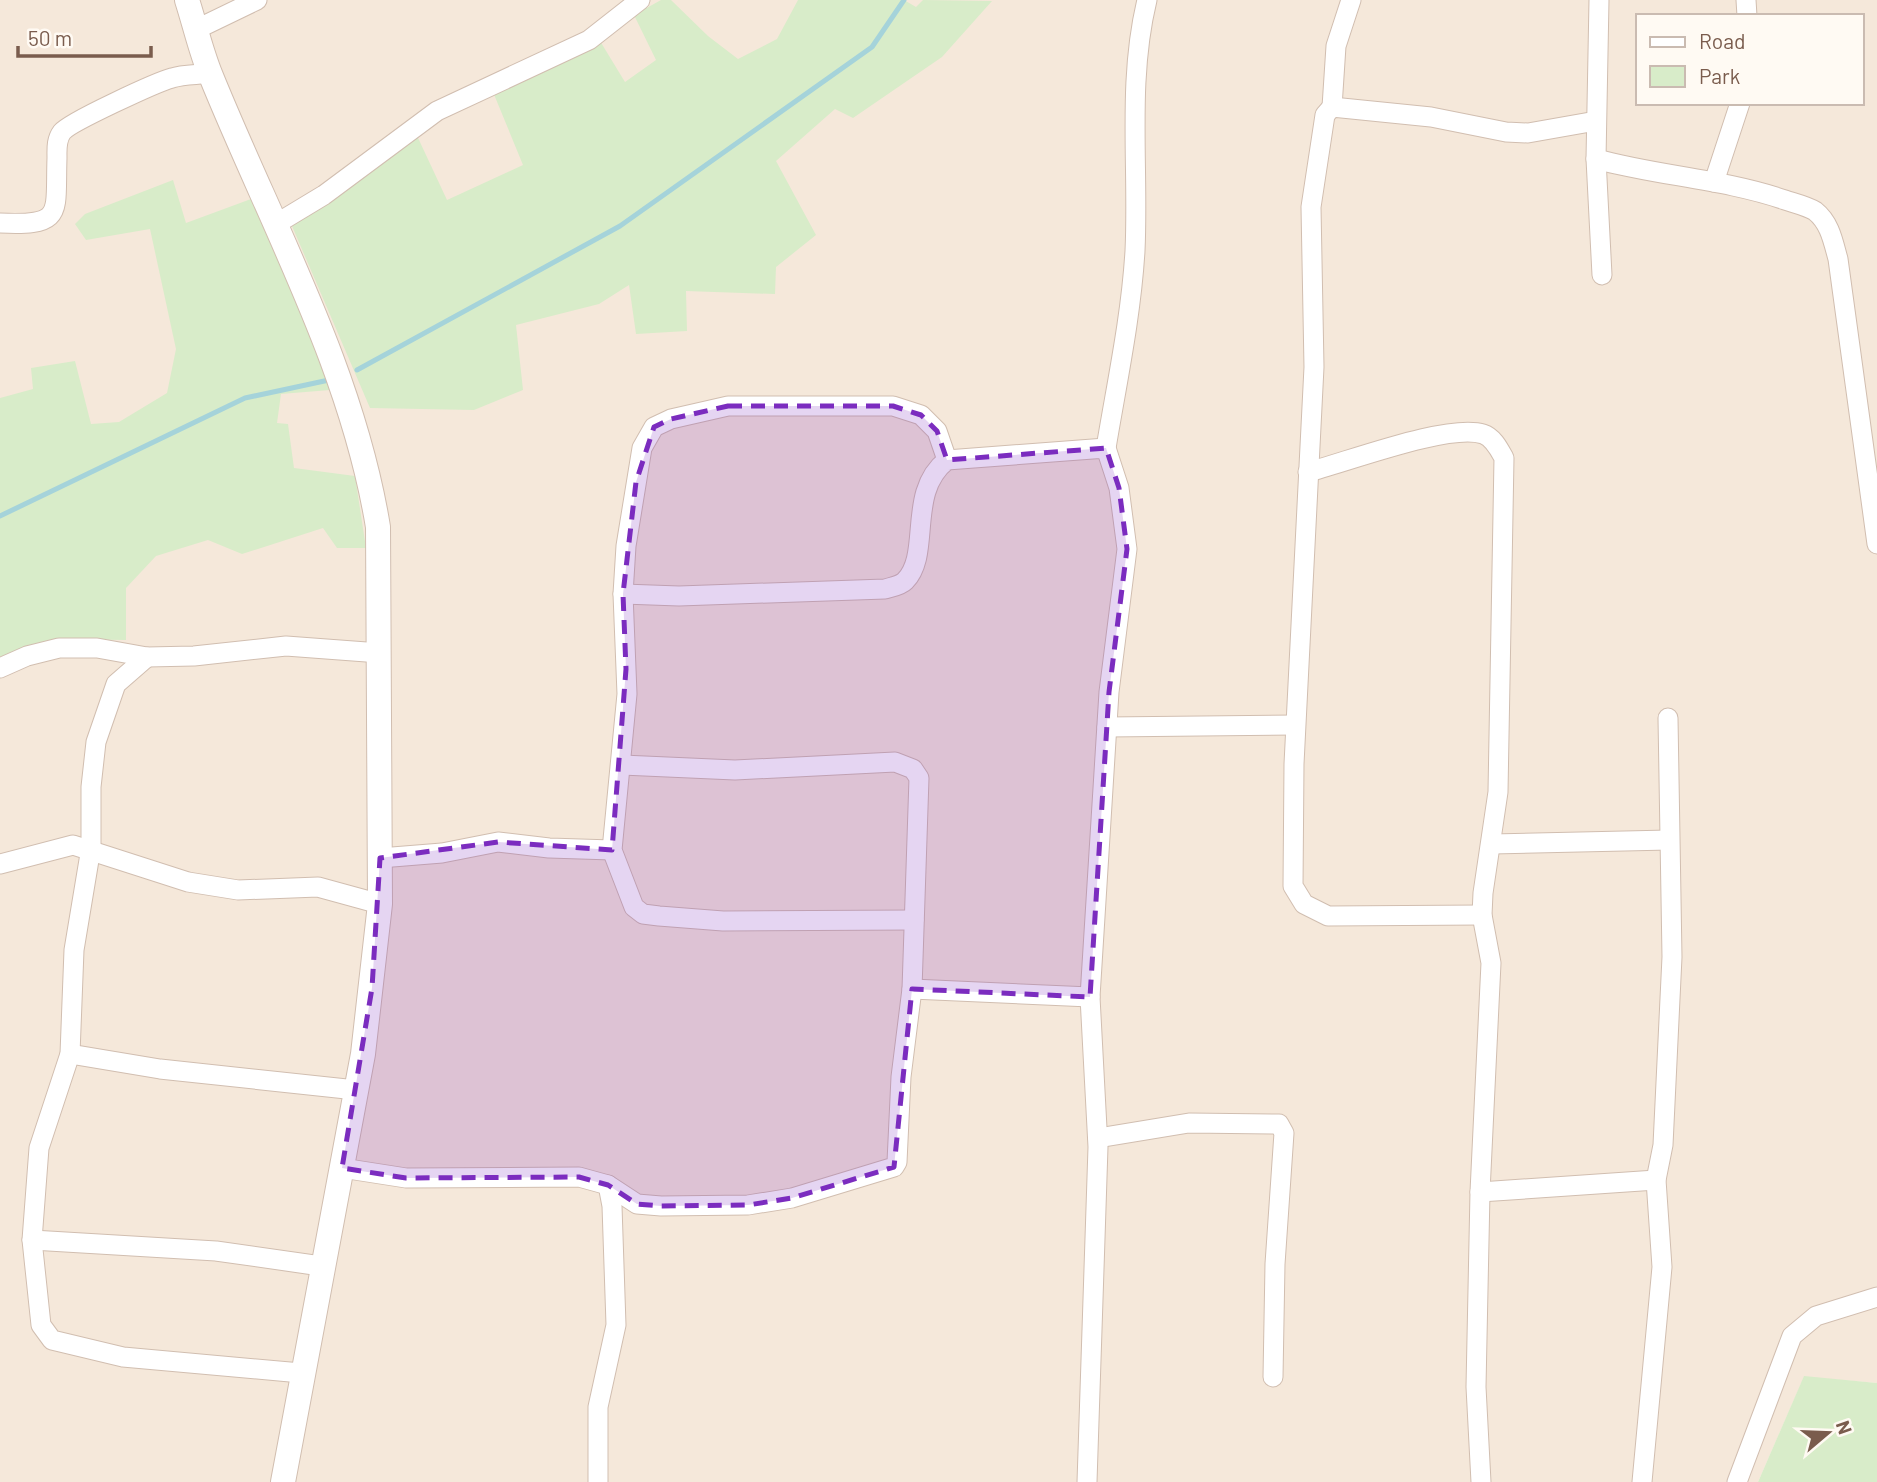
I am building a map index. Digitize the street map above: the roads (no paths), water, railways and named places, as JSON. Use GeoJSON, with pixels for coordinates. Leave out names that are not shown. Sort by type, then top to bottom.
{"type":"FeatureCollection","features":[{"type":"Feature","properties":{"kind":"street"},"geometry":{"type":"LineString","coordinates":[[187,0],[210,73],[276,224],[340,385],[371,487],[378,527],[380,904],[372,988],[342,1168],[321,1266],[283,1482]]}},
{"type":"Feature","properties":{"kind":"street"},"geometry":{"type":"LineString","coordinates":[[197,29],[257,0]]}},
{"type":"Feature","properties":{"kind":"street"},"geometry":{"type":"LineString","coordinates":[[276,224],[324,195],[437,111],[589,40],[640,0]]}},
{"type":"Feature","properties":{"kind":"street"},"geometry":{"type":"LineString","coordinates":[[1087,1482],[1098,1138],[1090,997],[1107,727],[1127,549],[1119,488],[1106,447],[1131,299],[1136,162],[1135,61],[1147,0]]}},
{"type":"Feature","properties":{"kind":"street"},"geometry":{"type":"LineString","coordinates":[[1351,0],[1336,46],[1332,107],[1325,115],[1311,207],[1314,367],[1295,725],[1291,861],[1293,886],[1304,904],[1328,916],[1482,915]]}},
{"type":"Feature","properties":{"kind":"street"},"geometry":{"type":"LineString","coordinates":[[1599,0],[1596,159],[1602,275]]}},
{"type":"Feature","properties":{"kind":"street"},"geometry":{"type":"LineString","coordinates":[[0,223],[46,221],[53,215],[57,197],[57,143],[66,127],[84,116],[173,78],[210,73]]}},
{"type":"Feature","properties":{"kind":"street"},"geometry":{"type":"LineString","coordinates":[[1714,182],[1739,105]]}},
{"type":"Feature","properties":{"kind":"street"},"geometry":{"type":"LineString","coordinates":[[1332,107],[1431,117],[1506,132],[1528,133],[1596,121]]}},
{"type":"Feature","properties":{"kind":"street"},"geometry":{"type":"LineString","coordinates":[[1596,159],[1639,171],[1714,182],[1774,196],[1814,210],[1828,227],[1838,259],[1877,544]]}},
{"type":"Feature","properties":{"kind":"street"},"geometry":{"type":"LineString","coordinates":[[914,920],[723,921],[643,914],[631,902],[612,850],[627,694],[623,594],[626,546],[642,448],[654,427],[671,419],[728,406],[893,405],[920,415],[937,431],[947,460]]}},
{"type":"Feature","properties":{"kind":"street"},"geometry":{"type":"LineString","coordinates":[[1308,472],[1428,437],[1483,434],[1497,445],[1503,458],[1499,587],[1500,720],[1492,844],[1482,915],[1491,963],[1480,1192],[1476,1387],[1481,1482]]}},
{"type":"Feature","properties":{"kind":"street"},"geometry":{"type":"LineString","coordinates":[[623,594],[831,593],[884,589],[903,583],[911,572],[922,503],[933,471],[947,460],[1106,447]]}},
{"type":"Feature","properties":{"kind":"street"},"geometry":{"type":"LineString","coordinates":[[0,668],[27,656],[59,648],[97,648],[147,657],[194,656],[286,646],[380,653]]}},
{"type":"Feature","properties":{"kind":"street"},"geometry":{"type":"LineString","coordinates":[[147,657],[117,684],[96,743],[91,787],[91,848],[74,950],[70,1054],[39,1148],[32,1240],[41,1325],[52,1340],[123,1357],[301,1373]]}},
{"type":"Feature","properties":{"kind":"street"},"geometry":{"type":"LineString","coordinates":[[1642,1482],[1662,1267],[1656,1180],[1663,1145],[1672,957],[1668,718]]}},
{"type":"Feature","properties":{"kind":"street"},"geometry":{"type":"LineString","coordinates":[[1107,727],[1295,725]]}},
{"type":"Feature","properties":{"kind":"street"},"geometry":{"type":"LineString","coordinates":[[342,1168],[406,1178],[579,1177],[608,1185],[637,1204],[748,1205],[792,1198],[888,1171],[897,1162],[901,1077],[912,989],[919,778],[914,769],[895,762],[736,770],[622,765]]}},
{"type":"Feature","properties":{"kind":"street"},"geometry":{"type":"LineString","coordinates":[[1492,844],[1669,840]]}},
{"type":"Feature","properties":{"kind":"street"},"geometry":{"type":"LineString","coordinates":[[380,858],[442,853],[498,842],[549,848],[612,850]]}},
{"type":"Feature","properties":{"kind":"street"},"geometry":{"type":"LineString","coordinates":[[0,864],[73,845],[91,848],[126,863],[188,882],[238,890],[318,887],[380,904]]}},
{"type":"Feature","properties":{"kind":"street"},"geometry":{"type":"LineString","coordinates":[[912,989],[1090,997]]}},
{"type":"Feature","properties":{"kind":"street"},"geometry":{"type":"LineString","coordinates":[[70,1054],[160,1069],[356,1090]]}},
{"type":"Feature","properties":{"kind":"street"},"geometry":{"type":"LineString","coordinates":[[1098,1138],[1189,1123],[1279,1124],[1284,1133],[1275,1264],[1273,1377]]}},
{"type":"Feature","properties":{"kind":"street"},"geometry":{"type":"LineString","coordinates":[[1480,1192],[1656,1180]]}},
{"type":"Feature","properties":{"kind":"street"},"geometry":{"type":"LineString","coordinates":[[598,1482],[598,1407],[616,1325],[612,1206],[608,1185]]}},
{"type":"Feature","properties":{"kind":"street"},"geometry":{"type":"LineString","coordinates":[[32,1240],[216,1251],[321,1266]]}},
{"type":"Feature","properties":{"kind":"street"},"geometry":{"type":"LineString","coordinates":[[1737,1482],[1792,1336],[1816,1316],[1877,1297]]}},
{"type":"Feature","properties":{"kind":"waterway"},"geometry":{"type":"LineString","coordinates":[[357,370],[620,226],[872,47],[904,0]]}},
{"type":"Feature","properties":{"kind":"waterway"},"geometry":{"type":"LineString","coordinates":[[0,516],[245,398],[329,380]]}}]}
